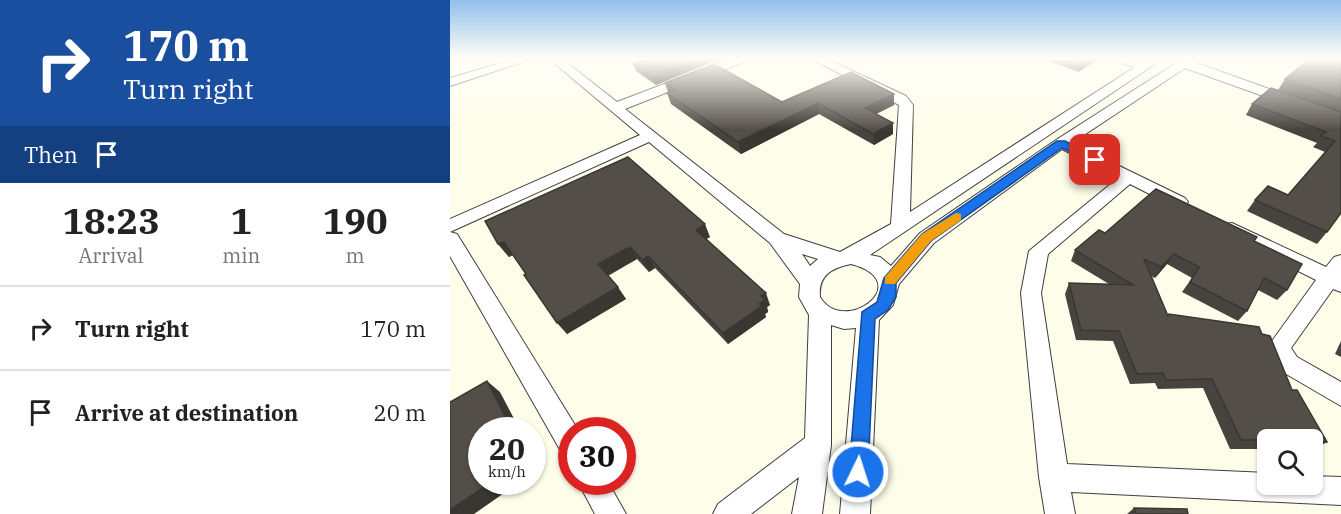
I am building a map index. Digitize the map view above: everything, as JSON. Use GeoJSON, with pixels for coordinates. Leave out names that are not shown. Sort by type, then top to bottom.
{"type":"FeatureCollection","features":[{"type":"Feature","properties":{"kind":"street"},"geometry":{"type":"LineString","coordinates":[[588,82],[777,238],[799,264],[810,282]]}},
{"type":"Feature","properties":{"kind":"street"},"geometry":{"type":"LineString","coordinates":[[617,107],[681,82]]}},
{"type":"Feature","properties":{"kind":"street"},"geometry":{"type":"LineString","coordinates":[[866,82],[901,99],[906,105],[900,228]]}},
{"type":"Feature","properties":{"kind":"street"},"geometry":{"type":"LineString","coordinates":[[777,238],[844,258],[874,262],[883,268],[889,282],[888,297],[882,306],[867,316],[846,321],[820,312],[812,303],[809,293],[810,282],[821,268],[844,258],[900,228],[1052,124],[1119,82]]}},
{"type":"Feature","properties":{"kind":"street"},"geometry":{"type":"LineString","coordinates":[[889,282],[927,238],[1061,143],[1154,82]]}},
{"type":"Feature","properties":{"kind":"street"},"geometry":{"type":"LineString","coordinates":[[1244,82],[1341,120]]}},
{"type":"Feature","properties":{"kind":"street"},"geometry":{"type":"LineString","coordinates":[[450,226],[652,135]]}},
{"type":"Feature","properties":{"kind":"street"},"geometry":{"type":"LineString","coordinates":[[1061,143],[1193,209]]}},
{"type":"Feature","properties":{"kind":"street"},"geometry":{"type":"LineString","coordinates":[[1060,514],[1053,477],[1031,293],[1039,251],[1129,177]]}},
{"type":"Feature","properties":{"kind":"street"},"geometry":{"type":"LineString","coordinates":[[1214,219],[1338,275],[1278,348],[1289,364],[1341,395]]}},
{"type":"Feature","properties":{"kind":"street"},"geometry":{"type":"LineString","coordinates":[[450,239],[558,422]]}},
{"type":"Feature","properties":{"kind":"street"},"geometry":{"type":"LineString","coordinates":[[807,514],[818,445],[820,312]]}},
{"type":"Feature","properties":{"kind":"street"},"geometry":{"type":"LineString","coordinates":[[855,514],[867,316]]}},
{"type":"Feature","properties":{"kind":"street"},"geometry":{"type":"LineString","coordinates":[[728,514],[818,445]]}},
{"type":"Feature","properties":{"kind":"street"},"geometry":{"type":"LineString","coordinates":[[1053,477],[1341,491]]}},
{"type":"Feature","properties":{"kind":"street"},"geometry":{"type":"LineString","coordinates":[[600,495],[611,514]]}},
{"type":"Feature","properties":{"kind":"building"},"geometry":{"type":"Polygon","coordinates":[[[746,82],[782,102],[828,82],[871,82],[894,94],[865,108],[893,123],[873,134],[818,103],[738,142],[667,93],[675,90],[665,83],[746,82]]]}},
{"type":"Feature","properties":{"kind":"building"},"geometry":{"type":"Polygon","coordinates":[[[1293,82],[1341,82],[1341,99],[1293,82]]]}},
{"type":"Feature","properties":{"kind":"building"},"geometry":{"type":"Polygon","coordinates":[[[1271,88],[1341,112],[1341,213],[1327,232],[1255,200],[1268,186],[1288,195],[1335,141],[1321,136],[1326,132],[1252,104],[1271,88]]]}},
{"type":"Feature","properties":{"kind":"building"},"geometry":{"type":"Polygon","coordinates":[[[628,157],[705,224],[696,230],[766,293],[761,296],[765,300],[759,304],[762,306],[723,333],[648,256],[642,260],[630,247],[598,264],[618,287],[557,323],[504,242],[498,244],[485,221],[628,157]]]}},
{"type":"Feature","properties":{"kind":"building"},"geometry":{"type":"Polygon","coordinates":[[[1156,189],[1257,237],[1254,241],[1302,264],[1287,290],[1264,278],[1247,311],[1190,282],[1199,267],[1174,254],[1161,267],[1144,259],[1168,316],[1169,314],[1259,327],[1262,334],[1270,336],[1292,390],[1297,390],[1320,429],[1257,429],[1257,440],[1241,440],[1212,379],[1166,380],[1163,373],[1137,374],[1119,331],[1081,330],[1069,283],[1133,285],[1075,250],[1099,230],[1105,233],[1156,189]]]}},
{"type":"Feature","properties":{"kind":"building"},"geometry":{"type":"Polygon","coordinates":[[[487,381],[505,417],[468,417],[468,495],[472,495],[450,510],[450,402],[487,381]]]}},
{"type":"Feature","properties":{"kind":"building"},"geometry":{"type":"Polygon","coordinates":[[[1134,508],[1187,509],[1188,514],[1136,514],[1134,508]]]}},
{"type":"Feature","properties":{"kind":"slow traffic"},"geometry":{"type":"LineString","coordinates":[[890,281],[927,238],[956,217]]}},
{"type":"Feature","properties":{"kind":"route"},"geometry":{"type":"LineString","coordinates":[[858,472],[867,316],[882,306],[888,297],[891,286],[889,282],[927,238],[1061,143],[1095,160]]}}]}
